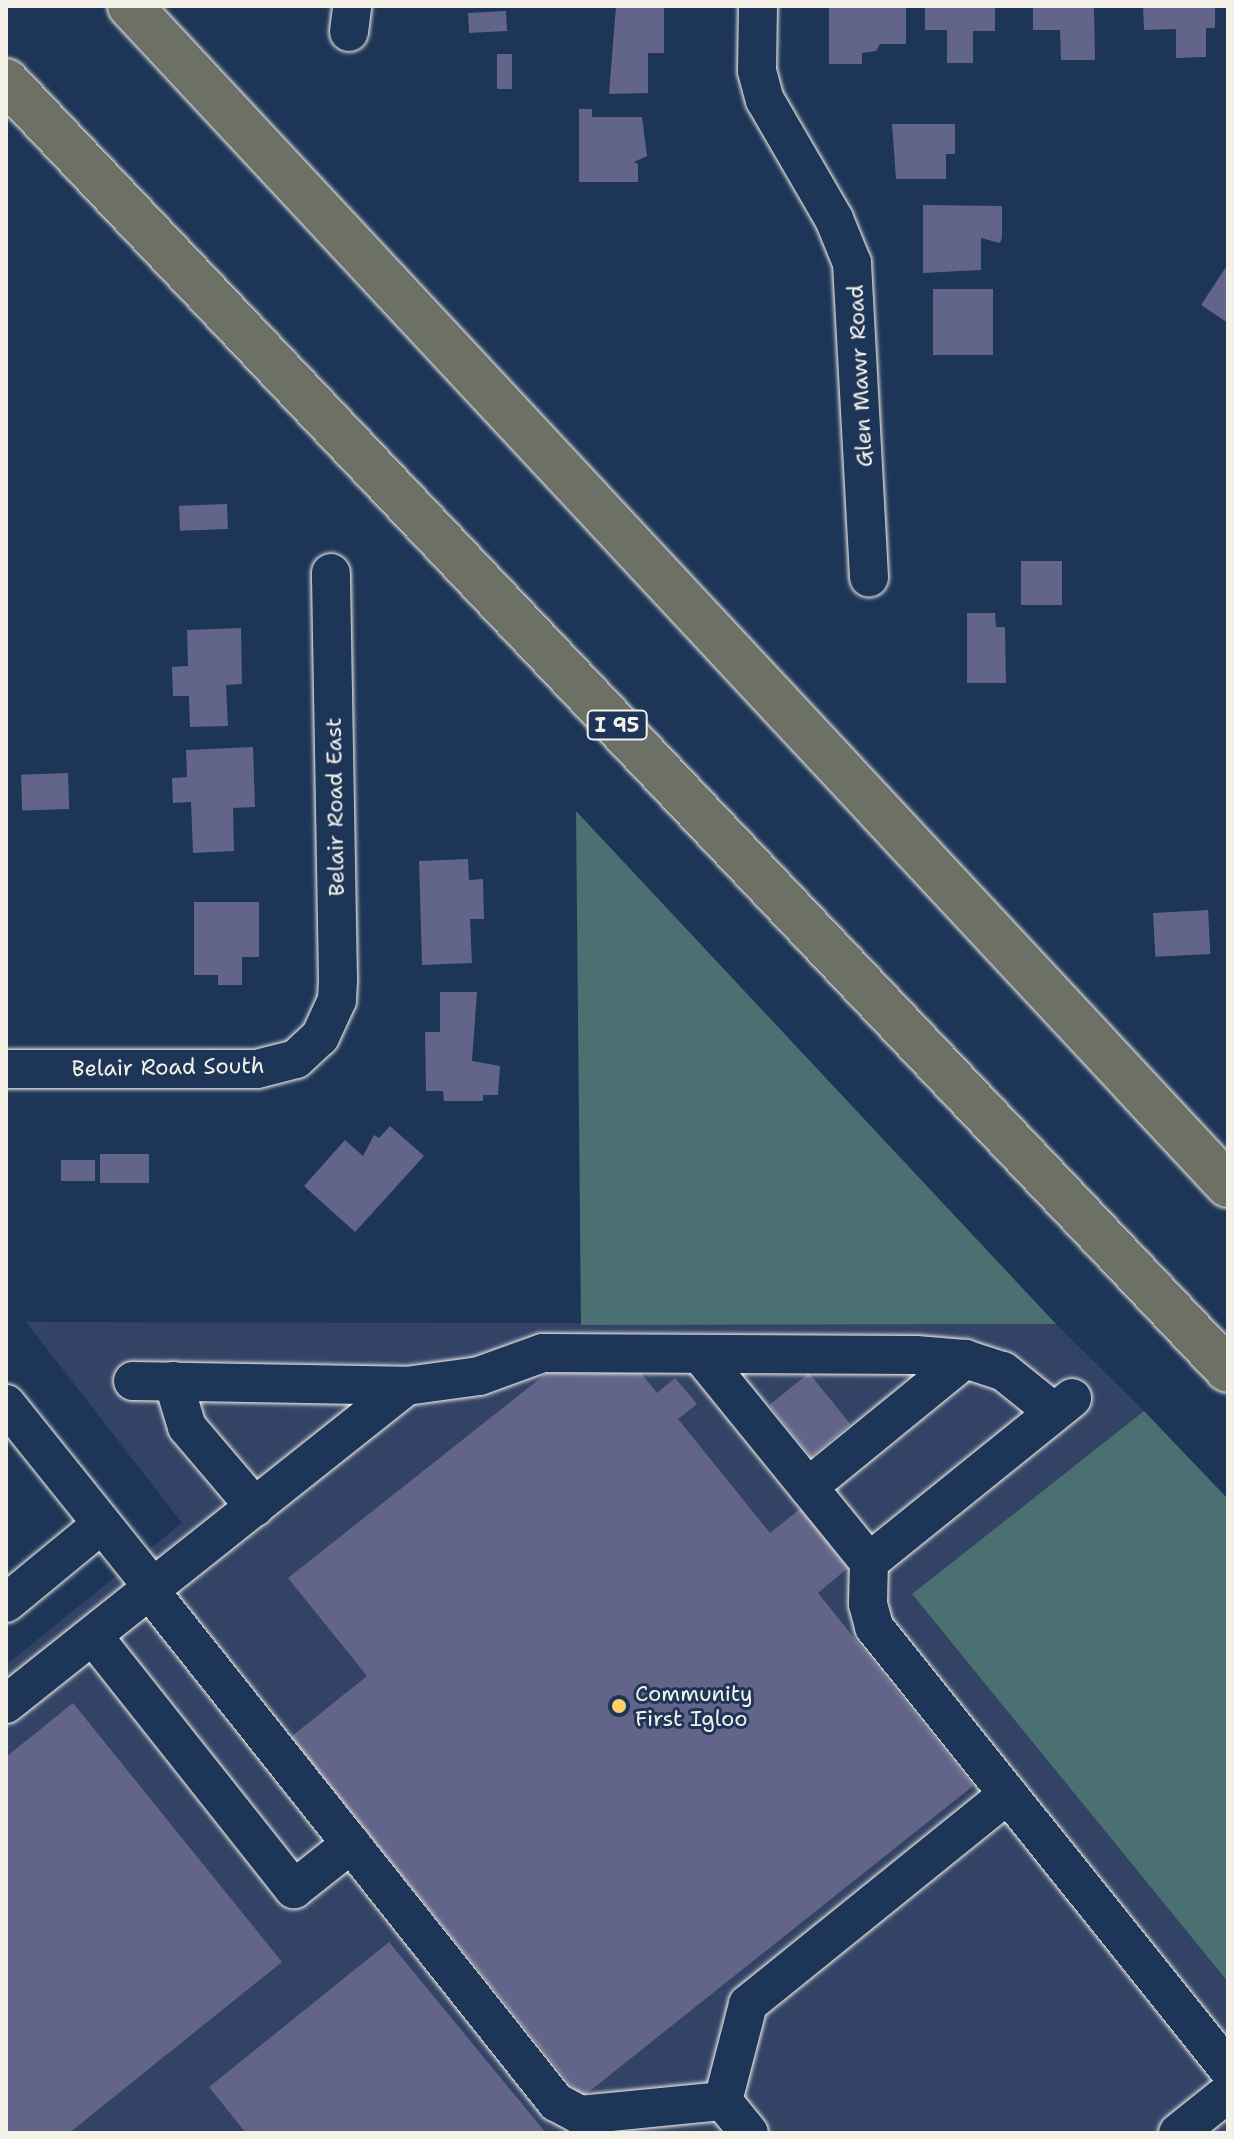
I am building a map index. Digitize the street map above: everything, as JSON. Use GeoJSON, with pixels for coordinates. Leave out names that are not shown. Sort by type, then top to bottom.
{"type":"FeatureCollection","features":[{"type":"Feature","properties":{"kind":"highway"},"geometry":{"type":"LineString","coordinates":[[130,6],[1228,1185]]}},
{"type":"Feature","properties":{"kind":"highway","name":"I 95"},"geometry":{"type":"LineString","coordinates":[[6,81],[1228,1370]]}},
{"type":"Feature","properties":{"kind":"highway"},"geometry":{"type":"LineString","coordinates":[[1106,1053],[1228,1152]]}},
{"type":"Feature","properties":{"kind":"street","name":"Glen Mawr Road"},"geometry":{"type":"LineString","coordinates":[[758,6],[757,71],[765,100],[834,219],[852,263],[869,578]]}},
{"type":"Feature","properties":{"kind":"street","name":"Belair Road East"},"geometry":{"type":"LineString","coordinates":[[320,1037],[337,1000],[338,979],[331,573]]}},
{"type":"Feature","properties":{"kind":"street","name":"Belair Road South"},"geometry":{"type":"LineString","coordinates":[[6,1069],[257,1069],[296,1059],[320,1037]]}},
{"type":"Feature","properties":{"kind":"street"},"geometry":{"type":"LineString","coordinates":[[133,1381],[406,1386],[479,1376],[543,1353],[965,1359],[1020,1379],[1063,1405],[869,1562]]}},
{"type":"Feature","properties":{"kind":"street"},"geometry":{"type":"LineString","coordinates":[[700,1354],[869,1562],[868,1604],[874,1627],[1228,2069]]}},
{"type":"Feature","properties":{"kind":"street"},"geometry":{"type":"LineString","coordinates":[[808,1487],[965,1359]]}},
{"type":"Feature","properties":{"kind":"street"},"geometry":{"type":"LineString","coordinates":[[173,1381],[187,1427],[255,1507]]}},
{"type":"Feature","properties":{"kind":"street"},"geometry":{"type":"LineString","coordinates":[[6,1704],[406,1386]]}},
{"type":"Feature","properties":{"kind":"street"},"geometry":{"type":"LineString","coordinates":[[6,1404],[561,2107],[594,2115],[723,2101]]}},
{"type":"Feature","properties":{"kind":"street"},"geometry":{"type":"LineString","coordinates":[[6,1603],[102,1524]]}},
{"type":"Feature","properties":{"kind":"street"},"geometry":{"type":"LineString","coordinates":[[94,1637],[294,1889],[351,1844]]}},
{"type":"Feature","properties":{"kind":"street"},"geometry":{"type":"LineString","coordinates":[[723,2101],[748,2004],[1008,1794]]}},
{"type":"Feature","properties":{"kind":"street"},"geometry":{"type":"LineString","coordinates":[[1178,2133],[1228,2093]]}},
{"type":"Feature","properties":{"kind":"street"},"geometry":{"type":"LineString","coordinates":[[723,2101],[749,2133]]}},
{"type":"Feature","properties":{"kind":"shaded area"},"geometry":{"type":"Polygon","coordinates":[[[26,1322],[1056,1324],[1144,1411],[912,1594],[1228,1982],[1228,2133],[6,2133],[6,1665],[182,1523],[26,1322]]]}},
{"type":"Feature","properties":{"kind":"green space"},"geometry":{"type":"Polygon","coordinates":[[[576,811],[1056,1324],[581,1325],[576,811]]]}},
{"type":"Feature","properties":{"kind":"green space"},"geometry":{"type":"Polygon","coordinates":[[[1144,1411],[1228,1499],[1228,1982],[912,1594],[1144,1411]]]}},
{"type":"Feature","properties":{"kind":"building"},"geometry":{"type":"Polygon","coordinates":[[[616,6],[664,6],[664,53],[648,53],[648,93],[609,94],[616,6]]]}},
{"type":"Feature","properties":{"kind":"building"},"geometry":{"type":"Polygon","coordinates":[[[829,6],[906,6],[906,44],[880,44],[876,51],[862,53],[862,64],[829,64],[829,6]]]}},
{"type":"Feature","properties":{"kind":"building"},"geometry":{"type":"Polygon","coordinates":[[[925,6],[995,6],[995,31],[973,31],[973,63],[947,63],[947,30],[925,30],[925,6]]]}},
{"type":"Feature","properties":{"kind":"building"},"geometry":{"type":"Polygon","coordinates":[[[1033,6],[1094,6],[1095,60],[1061,60],[1060,30],[1033,30],[1033,6]]]}},
{"type":"Feature","properties":{"kind":"building"},"geometry":{"type":"Polygon","coordinates":[[[1143,6],[1215,6],[1215,28],[1206,28],[1206,57],[1176,58],[1176,29],[1144,30],[1143,6]]]}},
{"type":"Feature","properties":{"kind":"building"},"geometry":{"type":"Polygon","coordinates":[[[506,11],[507,31],[469,33],[468,13],[506,11]]]}},
{"type":"Feature","properties":{"kind":"building"},"geometry":{"type":"Polygon","coordinates":[[[497,54],[512,54],[512,89],[497,89],[497,54]]]}},
{"type":"Feature","properties":{"kind":"building"},"geometry":{"type":"Polygon","coordinates":[[[579,109],[592,109],[592,117],[642,117],[647,156],[634,162],[638,164],[638,182],[579,182],[579,109]]]}},
{"type":"Feature","properties":{"kind":"building"},"geometry":{"type":"Polygon","coordinates":[[[892,124],[955,124],[955,154],[946,154],[946,179],[896,179],[892,124]]]}},
{"type":"Feature","properties":{"kind":"building"},"geometry":{"type":"Polygon","coordinates":[[[923,205],[1002,206],[1000,243],[981,238],[981,270],[923,273],[923,205]]]}},
{"type":"Feature","properties":{"kind":"building"},"geometry":{"type":"Polygon","coordinates":[[[1228,264],[1228,323],[1201,305],[1228,264]]]}},
{"type":"Feature","properties":{"kind":"building"},"geometry":{"type":"Polygon","coordinates":[[[933,289],[993,289],[993,355],[933,355],[933,289]]]}},
{"type":"Feature","properties":{"kind":"building"},"geometry":{"type":"Polygon","coordinates":[[[227,504],[228,529],[180,531],[179,506],[227,504]]]}},
{"type":"Feature","properties":{"kind":"building"},"geometry":{"type":"Polygon","coordinates":[[[1021,561],[1062,561],[1062,605],[1021,605],[1021,561]]]}},
{"type":"Feature","properties":{"kind":"building"},"geometry":{"type":"Polygon","coordinates":[[[967,613],[995,613],[996,627],[1005,627],[1006,683],[967,683],[967,613]]]}},
{"type":"Feature","properties":{"kind":"building"},"geometry":{"type":"Polygon","coordinates":[[[241,628],[242,684],[226,685],[228,726],[190,727],[189,696],[173,696],[172,667],[188,666],[187,630],[241,628]]]}},
{"type":"Feature","properties":{"kind":"building"},"geometry":{"type":"Polygon","coordinates":[[[253,747],[255,807],[233,808],[234,851],[193,853],[191,802],[173,803],[172,778],[187,777],[186,750],[253,747]]]}},
{"type":"Feature","properties":{"kind":"building"},"geometry":{"type":"Polygon","coordinates":[[[68,773],[69,809],[22,811],[21,775],[68,773]]]}},
{"type":"Feature","properties":{"kind":"building"},"geometry":{"type":"Polygon","coordinates":[[[468,859],[469,880],[483,879],[484,919],[470,919],[472,963],[422,965],[419,861],[468,859]]]}},
{"type":"Feature","properties":{"kind":"building"},"geometry":{"type":"Polygon","coordinates":[[[194,902],[259,902],[259,957],[242,957],[242,985],[218,985],[218,975],[194,975],[194,902]]]}},
{"type":"Feature","properties":{"kind":"building"},"geometry":{"type":"Polygon","coordinates":[[[1208,910],[1210,954],[1155,957],[1153,913],[1208,910]]]}},
{"type":"Feature","properties":{"kind":"building"},"geometry":{"type":"Polygon","coordinates":[[[440,992],[477,992],[472,1061],[500,1066],[498,1095],[483,1095],[483,1101],[444,1101],[443,1091],[426,1091],[425,1032],[440,1032],[440,992]]]}},
{"type":"Feature","properties":{"kind":"building"},"geometry":{"type":"Polygon","coordinates":[[[390,1126],[424,1156],[355,1232],[304,1186],[345,1140],[363,1156],[374,1135],[379,1138],[390,1126]]]}},
{"type":"Feature","properties":{"kind":"building"},"geometry":{"type":"Polygon","coordinates":[[[100,1154],[149,1154],[149,1183],[100,1183],[100,1154]]]}},
{"type":"Feature","properties":{"kind":"building"},"geometry":{"type":"Polygon","coordinates":[[[61,1160],[95,1160],[95,1181],[61,1181],[61,1160]]]}},
{"type":"Feature","properties":{"kind":"building","name":"Community First Igloo"},"geometry":{"type":"Polygon","coordinates":[[[547,1373],[641,1373],[657,1393],[675,1378],[697,1404],[678,1419],[770,1533],[801,1508],[848,1568],[818,1593],[973,1786],[581,2098],[291,1737],[367,1676],[288,1578],[547,1373]]]}},
{"type":"Feature","properties":{"kind":"building"},"geometry":{"type":"Polygon","coordinates":[[[809,1373],[851,1424],[811,1456],[769,1405],[809,1373]]]}},
{"type":"Feature","properties":{"kind":"building"},"geometry":{"type":"Polygon","coordinates":[[[73,1703],[282,1962],[69,2133],[6,2133],[6,1757],[73,1703]]]}},
{"type":"Feature","properties":{"kind":"building"},"geometry":{"type":"Polygon","coordinates":[[[389,1942],[546,2133],[246,2133],[209,2087],[389,1942]]]}},
{"type":"Feature","properties":{"kind":"place","name":"Community First Igloo"},"geometry":{"type":"Point","coordinates":[619,1706]}}]}
